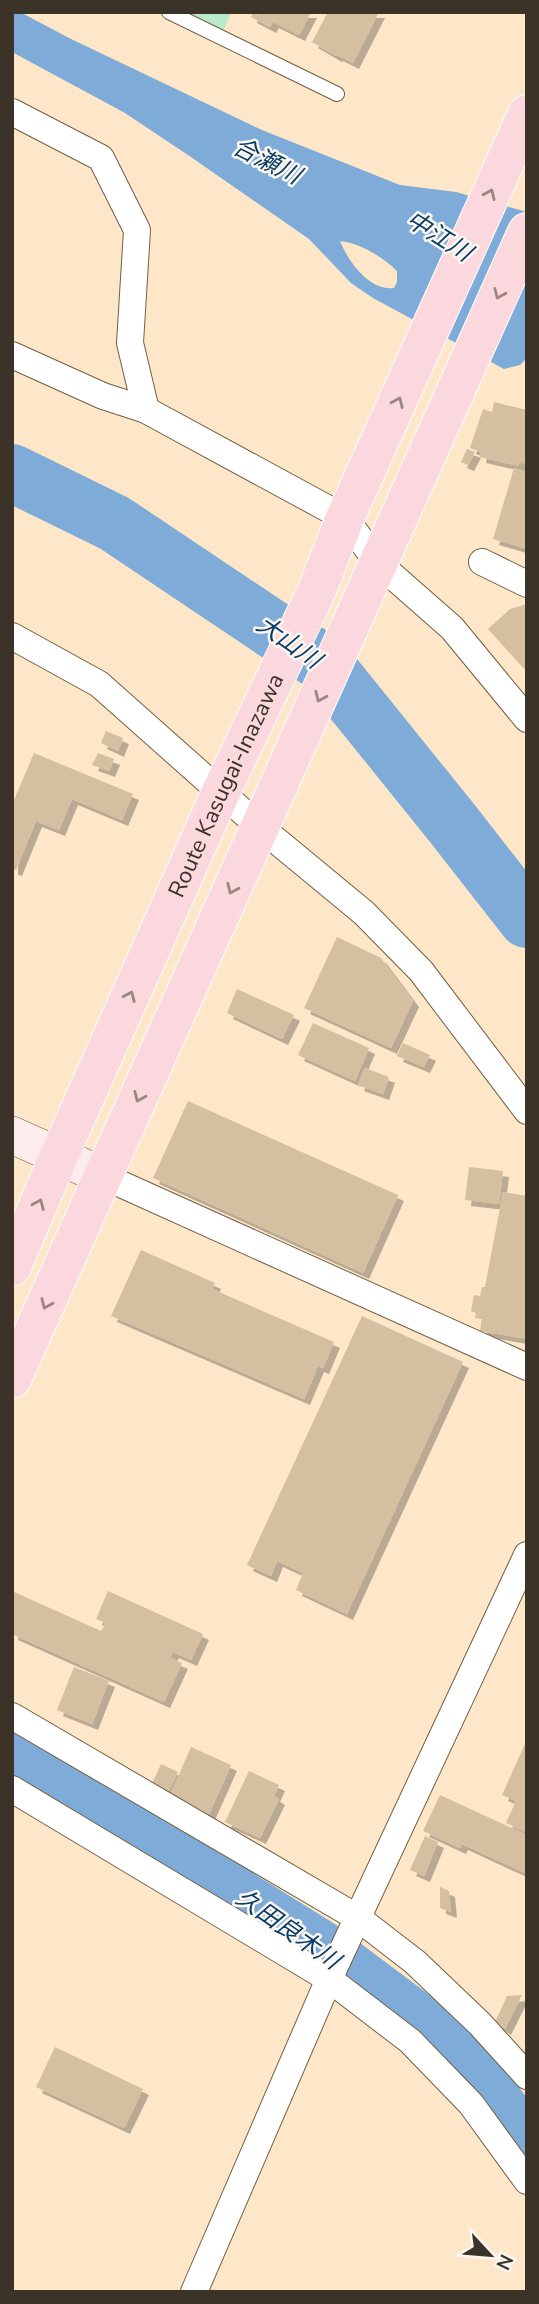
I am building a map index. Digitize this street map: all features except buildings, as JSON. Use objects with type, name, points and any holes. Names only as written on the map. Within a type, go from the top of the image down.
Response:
[{"type":"main road","name":"Route Kasugai-Inazawa","points":[[12,1267],[221,792],[317,590],[345,517],[527,114]]},
{"type":"main road","points":[[12,1379],[527,232]]},
{"type":"street","points":[[12,112],[101,158],[137,230],[130,343],[146,410]]},
{"type":"street","points":[[12,355],[103,396],[146,410],[345,517],[378,563],[452,628],[527,719]]},
{"type":"street","points":[[482,562],[527,584]]},
{"type":"street","points":[[12,636],[99,684],[260,827],[364,913],[421,971],[527,1111]]},
{"type":"street","points":[[12,1135],[527,1367]]},
{"type":"street","points":[[194,2292],[329,1978],[527,1555]]},
{"type":"street","points":[[12,1716],[358,1919],[424,1971],[480,2024],[527,2076]]},
{"type":"street","points":[[12,1789],[329,1978],[410,2041],[471,2104],[527,2181]]},
{"type":"lane","points":[[169,12],[337,94]]},
{"type":"green space","points":[[187,12],[232,12],[223,31]]},
{"type":"water","points":[[12,12],[20,12],[262,130],[400,185],[456,192],[527,212],[527,358],[520,365],[504,369],[373,298],[351,283],[309,239],[188,155],[125,113],[12,52]],"holes":[[[340,241],[371,251],[397,271],[394,288],[385,288],[368,280],[348,257]]]},
{"type":"waterway","name":"大山川","points":[[12,473],[114,523],[323,663],[527,919]]},
{"type":"waterway","name":"久田良木川","points":[[12,1753],[208,1874],[240,1899],[317,1947],[433,2034],[484,2088],[527,2148]]},
{"type":"water label","name":"合瀬川","points":[[267,161]]},
{"type":"water label","name":"中江川","points":[[439,236]]}]
